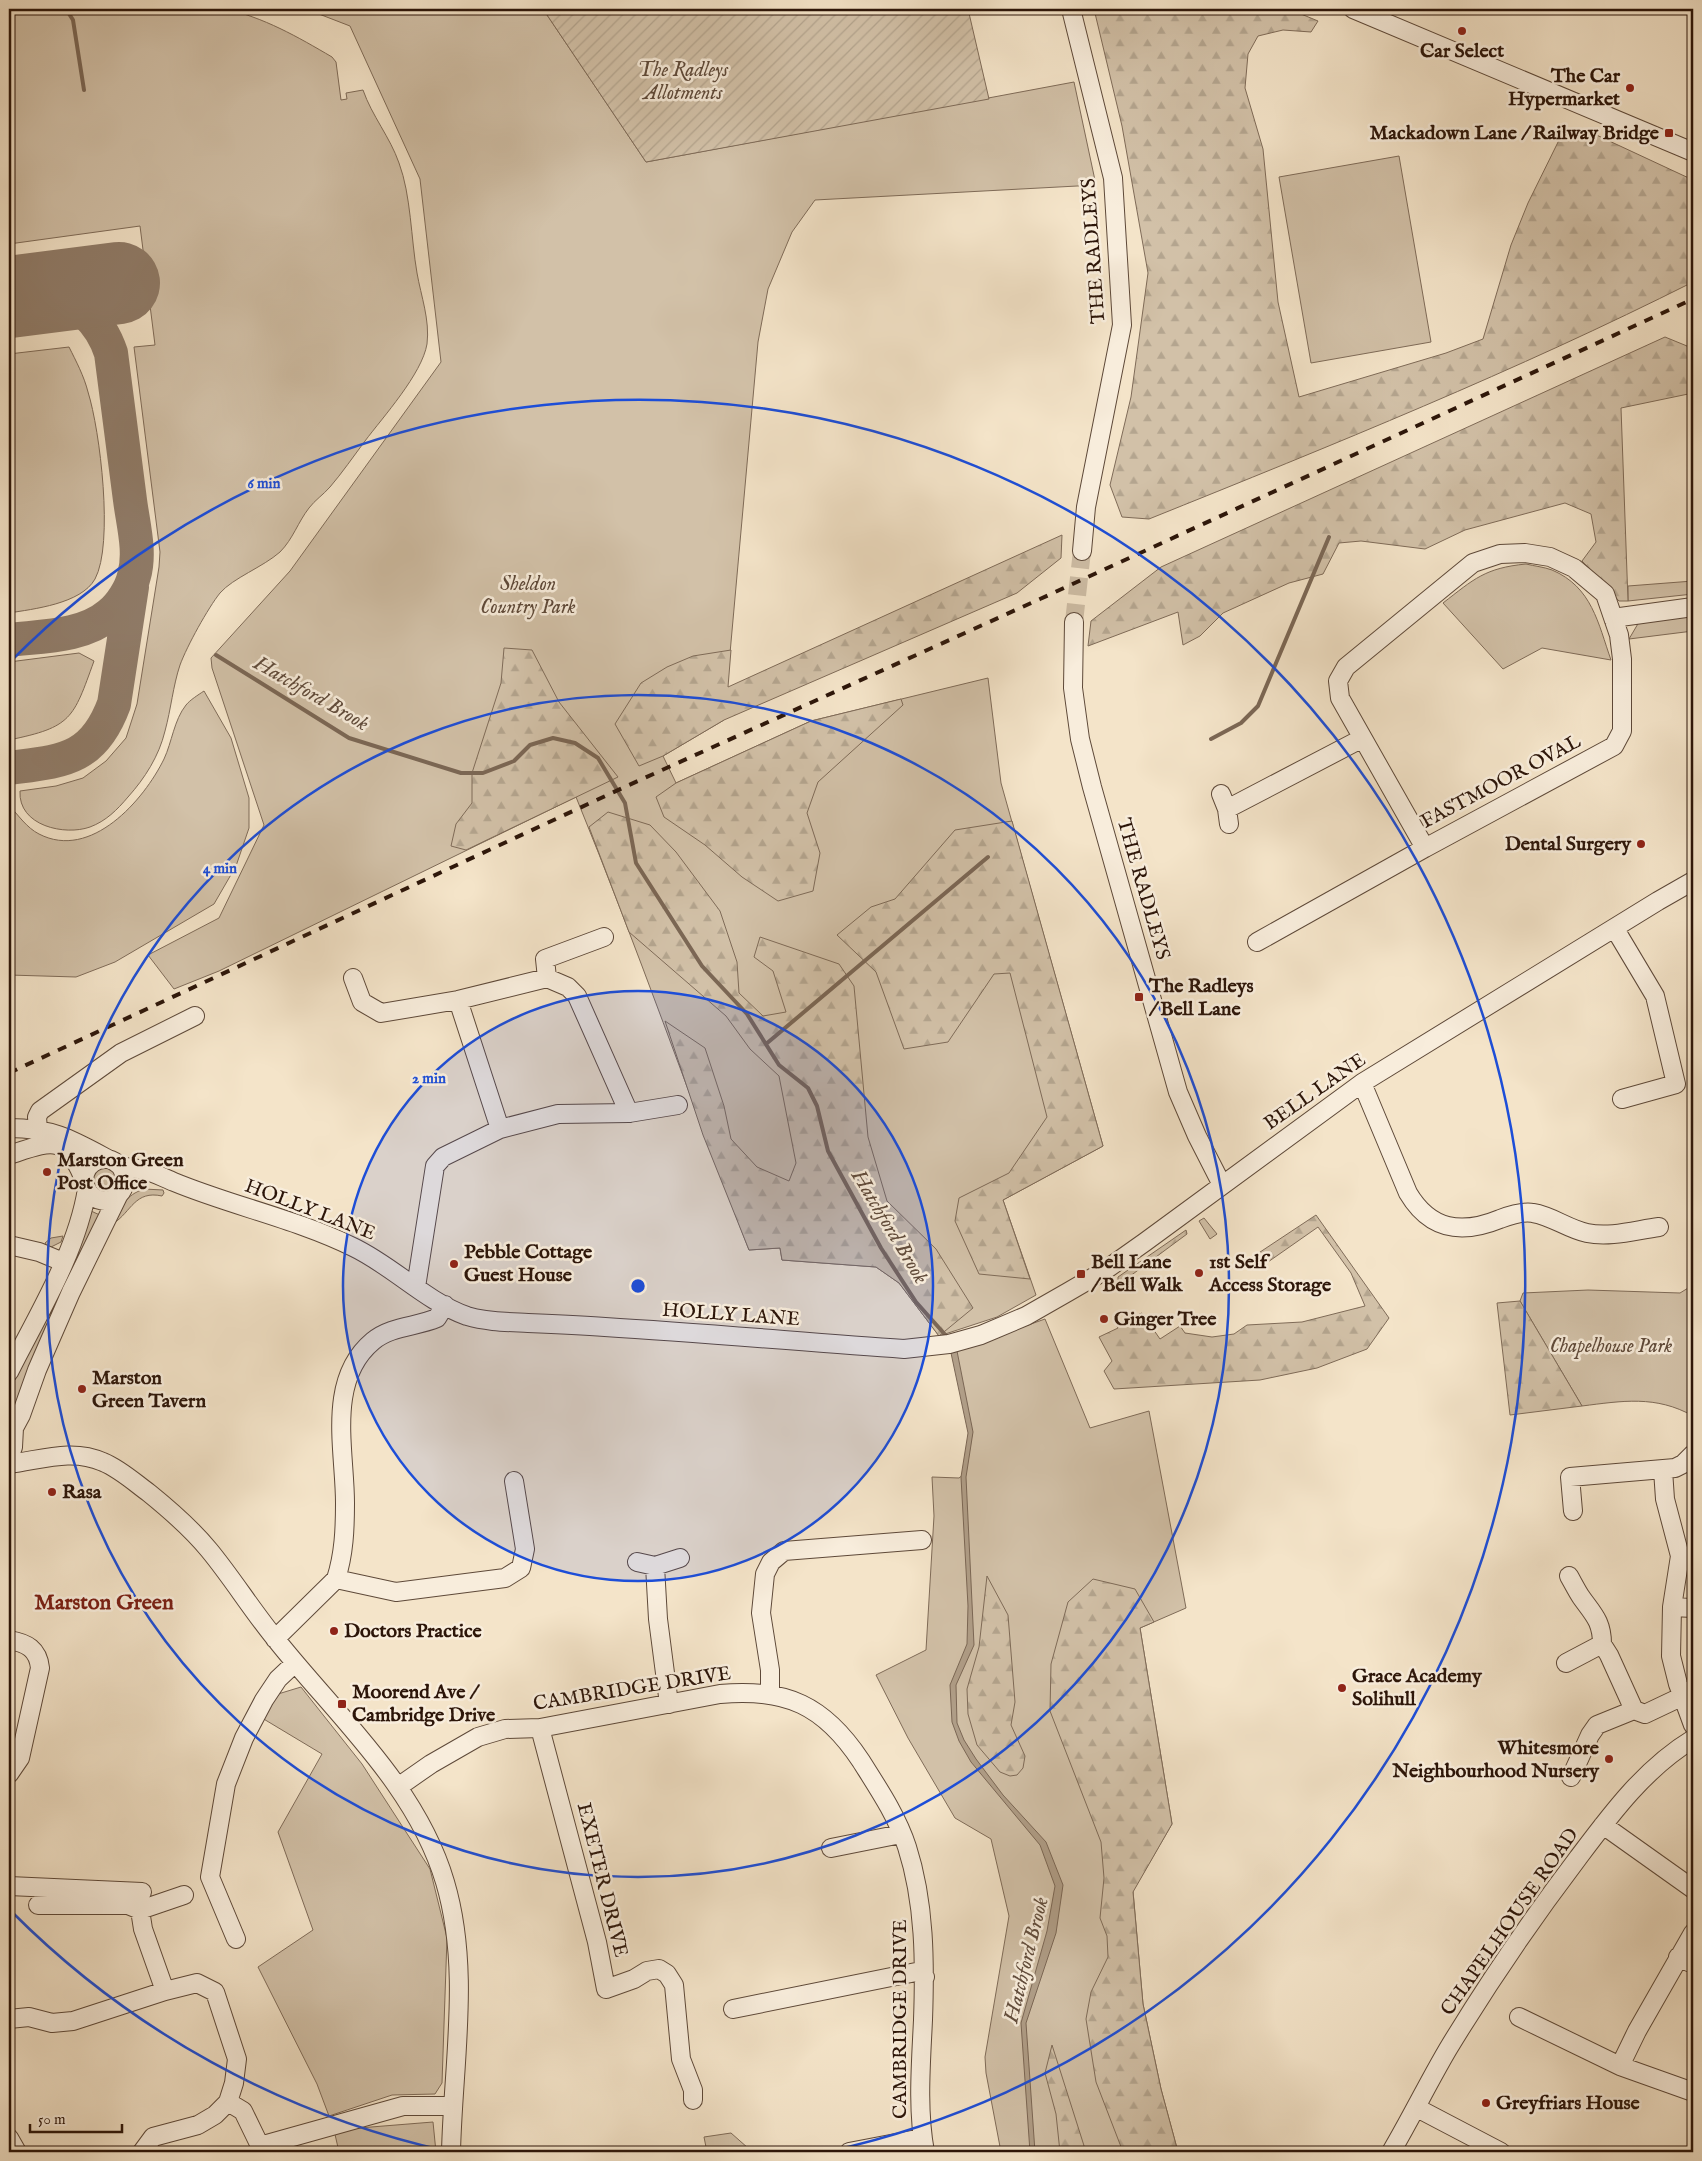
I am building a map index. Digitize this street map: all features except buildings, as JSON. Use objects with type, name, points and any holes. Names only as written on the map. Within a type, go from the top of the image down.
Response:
[{"type":"street","name":"THE RADLEYS","points":[[1071,9],[1113,178],[1122,325],[1086,506],[1082,551]]},
{"type":"street","points":[[1353,9],[1693,152]]},
{"type":"street","name":"FASTMOOR OVAL","points":[[1525,553],[1550,557],[1574,568],[1605,594],[1619,635],[1622,659],[1622,731],[1614,746],[1425,848],[1361,739],[1340,698],[1338,680],[1346,667],[1473,563],[1500,554],[1525,553]]},
{"type":"street","points":[[1613,618],[1693,607]]},
{"type":"street","name":"THE RADLEYS","points":[[1074,622],[1073,688],[1080,739],[1092,786],[1178,1092],[1196,1136],[1222,1186]]},
{"type":"street","points":[[1226,809],[1361,739]]},
{"type":"street","points":[[1257,942],[1425,848]]},
{"type":"street","name":"BELL LANE","points":[[956,1342],[1026,1316],[1097,1275],[1362,1083],[1693,881]]},
{"type":"street","points":[[1615,929],[1655,996],[1676,1084],[1622,1099]]},
{"type":"street","points":[[547,978],[545,959],[604,937]]},
{"type":"street","points":[[353,978],[362,1002],[381,1013],[458,1000],[547,978],[568,987],[577,996],[629,1113]]},
{"type":"street","points":[[458,1000],[500,1129]]},
{"type":"street","points":[[38,1130],[37,1118],[40,1111],[122,1053],[195,1016]]},
{"type":"street","points":[[1362,1083],[1415,1206],[1428,1218],[1442,1225],[1457,1228],[1480,1226],[1506,1217],[1532,1212],[1587,1233],[1617,1233],[1659,1227]]},
{"type":"street","points":[[416,1287],[435,1166],[443,1157],[500,1129],[558,1114],[629,1113],[678,1105]]},
{"type":"street","name":"HOLLY LANE","points":[[9,1128],[50,1131],[70,1138],[114,1162],[146,1170],[180,1185],[320,1233],[352,1246],[376,1259],[445,1305],[466,1315],[491,1321],[606,1327],[904,1349],[956,1342]]},
{"type":"street","points":[[9,1155],[45,1144],[55,1144],[65,1149],[76,1160],[86,1185]]},
{"type":"street","points":[[9,1372],[63,1262],[84,1207],[87,1170],[96,1161],[114,1162],[126,1178],[121,1192],[71,1292],[37,1370],[12,1435],[9,1458]]},
{"type":"street","name":"HOLLY LANE","points":[[86,1185],[92,1196],[104,1200],[113,1198],[135,1183],[153,1181],[180,1185]]},
{"type":"street","points":[[9,1245],[39,1252],[63,1262]]},
{"type":"street","points":[[275,1639],[336,1579],[344,1544],[345,1503],[340,1413],[345,1388],[354,1364],[373,1341],[404,1326],[428,1322],[437,1318],[445,1305]]},
{"type":"street","points":[[12,1435],[24,1450],[32,1454],[54,1456],[84,1455],[114,1466],[178,1517],[208,1548],[275,1639],[398,1787],[414,1812],[435,1853],[446,1883],[457,1946],[458,1986],[451,2152]]},
{"type":"street","points":[[1572,1511],[1570,1477],[1675,1468],[1683,1464],[1693,1454]]},
{"type":"street","points":[[9,1464],[24,1463],[54,1456]]},
{"type":"street","points":[[1663,1470],[1665,1499],[1680,1556],[1672,1607],[1670,1656],[1693,1725]]},
{"type":"street","points":[[336,1579],[396,1592],[505,1578],[521,1568],[525,1550],[514,1480]]},
{"type":"street","points":[[770,1695],[770,1670],[761,1613],[765,1574],[771,1562],[784,1551],[922,1540]]},
{"type":"street","points":[[638,1562],[655,1566],[680,1558]]},
{"type":"street","points":[[655,1566],[658,1619],[670,1704]]},
{"type":"street","points":[[1569,1576],[1580,1596],[1597,1616],[1602,1632],[1602,1644],[1634,1710]]},
{"type":"street","points":[[1672,1607],[1693,1608]]},
{"type":"street","points":[[9,1640],[31,1646],[36,1654],[40,1668],[20,1758],[9,1774]]},
{"type":"street","points":[[1566,1663],[1602,1644]]},
{"type":"street","points":[[236,1940],[204,1879],[226,1784],[244,1738],[264,1700],[278,1679],[295,1663]]},
{"type":"street","name":"CAMBRIDGE DRIVE","points":[[398,1787],[430,1764],[478,1737],[505,1729],[540,1728],[744,1692],[793,1700],[815,1710],[838,1730],[882,1793],[907,1847],[921,1910],[925,1977],[920,2082],[924,2145],[850,2152]]},
{"type":"street","points":[[1571,1777],[1581,1744],[1597,1725],[1634,1710],[1645,1714],[1683,1696]]},
{"type":"street","name":"EXETER DRIVE","points":[[540,1728],[568,1827],[597,1942],[606,1989],[634,1979],[647,1971],[659,1969],[667,1974],[674,1985],[681,2058],[693,2090],[693,2100]]},
{"type":"street","name":"CHAPELHOUSE ROAD","points":[[1391,2152],[1447,2051],[1506,1958],[1603,1824],[1656,1766],[1693,1739]]},
{"type":"street","points":[[1603,1824],[1693,1889]]},
{"type":"street","points":[[831,1848],[901,1834]]},
{"type":"street","points":[[9,1886],[142,1892]]},
{"type":"street","points":[[38,1905],[121,1905],[140,1910],[184,1895]]},
{"type":"street","points":[[140,1910],[143,1929],[164,1991]]},
{"type":"street","points":[[1620,2066],[1637,2031],[1686,1961],[1693,1933]]},
{"type":"street","points":[[734,2009],[916,1972],[925,1977]]},
{"type":"street","points":[[9,2019],[29,2017],[52,2023],[73,2021],[164,1991],[197,1983],[215,1992],[236,2059],[234,2083],[228,2102],[215,2115],[198,2125],[153,2137],[142,2152]]},
{"type":"street","points":[[1519,2017],[1620,2066],[1693,2092]]},
{"type":"street","points":[[228,2102],[243,2111],[260,2149],[403,2106],[453,2106]]},
{"type":"street","points":[[1417,2108],[1491,2150]]},
{"type":"street","points":[[9,2138],[17,2152]]},
{"type":"green space","points":[[9,9],[225,9],[267,22],[332,57],[336,62],[341,100],[347,99],[346,93],[363,90],[399,163],[406,189],[415,260],[425,308],[428,335],[424,356],[410,382],[334,482],[309,508],[285,547],[265,563],[240,577],[226,588],[220,593],[210,608],[183,657],[162,740],[146,774],[111,815],[96,825],[68,830],[45,826],[35,820],[27,813],[21,803],[20,791],[56,786],[83,778],[106,761],[126,738],[137,704],[160,552],[134,347],[155,345],[140,226],[9,244]]},
{"type":"green space","name":"Sheldon Country Park","points":[[306,9],[543,9],[646,162],[1074,82],[1096,185],[815,200],[792,232],[768,289],[758,342],[724,720],[663,756],[676,783],[811,721],[988,678],[1001,783],[1103,1146],[1003,1200],[1036,1295],[997,1317],[939,1336],[899,1283],[876,1267],[782,1260],[780,1248],[749,1250],[576,797],[219,971],[174,989],[148,955],[219,918],[264,825],[212,668],[211,658],[290,571],[441,362],[420,179],[350,26]]},
{"type":"green space","name":"The Radleys Allotments","points":[[543,9],[968,9],[989,99],[646,162]]},
{"type":"green space","points":[[1094,9],[1289,9],[1318,21],[1311,32],[1283,30],[1258,36],[1248,54],[1245,88],[1263,149],[1278,302],[1299,397],[1446,353],[1483,339],[1511,245],[1528,203],[1563,132],[1590,132],[1693,180],[1693,282],[1492,377],[1287,463],[1149,519],[1122,517],[1110,485],[1131,397],[1148,273],[1122,126]]},
{"type":"green space","points":[[1399,156],[1431,342],[1311,363],[1279,177]]},
{"type":"green space","points":[[1665,337],[1687,346],[1693,357],[1693,393],[1621,408],[1628,601],[1619,601],[1582,561],[1596,542],[1591,514],[1565,503],[1465,530],[1425,549],[1361,541],[1339,543],[1323,574],[1289,583],[1223,613],[1200,636],[1183,645],[1178,612],[1088,646],[1091,621],[1161,567]]},
{"type":"green space","points":[[69,347],[86,386],[97,432],[104,514],[104,540],[101,562],[95,579],[79,594],[56,604],[9,613],[9,354]]},
{"type":"green space","points":[[1062,535],[1061,558],[1017,593],[724,720],[663,756],[639,766],[615,724],[641,683],[667,667],[693,656],[731,650],[728,687]]},
{"type":"green space","points":[[1526,564],[1552,570],[1565,577],[1585,596],[1597,620],[1611,660],[1542,648],[1503,669],[1443,603],[1481,576],[1500,568]]},
{"type":"green space","points":[[1693,581],[1693,594],[1628,601],[1628,586]]},
{"type":"green space","points":[[1693,613],[1693,631],[1629,639],[1639,622]]},
{"type":"green space","points":[[504,648],[532,650],[559,702],[618,777],[466,850],[451,846],[456,824],[472,803],[472,773],[501,683]]},
{"type":"green space","points":[[79,653],[94,661],[81,696],[67,717],[58,725],[46,730],[9,740],[9,662]]},
{"type":"green space","points":[[204,691],[231,738],[249,798],[249,828],[236,866],[214,904],[115,962],[76,977],[9,975],[9,805],[27,825],[39,834],[58,840],[78,839],[96,833],[114,822],[143,792],[164,759],[182,711],[190,701]]},
{"type":"green space","points":[[901,699],[903,705],[818,782],[807,813],[820,853],[813,891],[778,901],[742,877],[705,845],[664,817],[656,797],[676,783],[811,721]]},
{"type":"green space","points":[[608,812],[650,825],[676,852],[720,911],[737,962],[739,993],[763,1016],[786,1012],[773,971],[754,957],[760,937],[839,964],[854,986],[868,1137],[887,1201],[936,1249],[973,1308],[939,1336],[899,1283],[876,1267],[782,1260],[780,1248],[749,1250],[703,1135],[665,1021],[705,1048],[724,1106],[731,1139],[757,1167],[789,1181],[796,1163],[779,1076],[750,1049],[726,1016],[629,932],[589,827]]},
{"type":"green space","points":[[1012,821],[1103,1146],[1003,1200],[1030,1279],[979,1274],[955,1221],[959,1198],[1009,1173],[1047,1117],[1010,973],[994,974],[948,1042],[904,1049],[876,972],[837,935],[871,907],[895,899],[955,830]]},
{"type":"green space","points":[[100,1167],[109,1167],[116,1172],[118,1185],[108,1194],[95,1190],[91,1177]]},
{"type":"green space","points":[[144,1189],[163,1190],[164,1193],[162,1196],[153,1195],[139,1199],[114,1223],[119,1211],[128,1198]]},
{"type":"green space","points":[[91,1211],[102,1216],[9,1423],[9,1391],[68,1263],[87,1227]]},
{"type":"green space","points":[[1316,1215],[1389,1318],[1367,1349],[1317,1368],[1260,1380],[1114,1389],[1104,1371],[1112,1361],[1099,1337],[1118,1328],[1116,1324],[1142,1313],[1160,1339],[1180,1326],[1185,1333],[1212,1337],[1234,1334],[1247,1325],[1302,1322],[1365,1306],[1351,1273],[1318,1227],[1268,1262],[1242,1264]]},
{"type":"green space","points":[[1204,1218],[1217,1234],[1210,1239],[1199,1221]]},
{"type":"green space","points":[[1186,1230],[1187,1234],[1118,1285],[1118,1277]]},
{"type":"green space","points":[[63,1236],[61,1242],[47,1247],[45,1243],[51,1238]]},
{"type":"green space","name":"Chapelhouse Park","points":[[1693,1285],[1693,1416],[1679,1409],[1652,1402],[1625,1401],[1582,1406],[1520,1301],[1523,1293],[1588,1290],[1680,1293]]},
{"type":"green space","points":[[1520,1301],[1582,1406],[1510,1415],[1497,1303]]},
{"type":"green space","points":[[1045,1319],[1090,1428],[1149,1411],[1186,1608],[1140,1628],[1172,1824],[1133,1891],[1143,2004],[1161,2089],[1178,2152],[1001,2152],[986,2073],[985,2057],[1009,1916],[991,1839],[955,1818],[908,1738],[876,1675],[926,1650],[934,1516],[932,1477],[959,1478],[964,1474],[972,1435],[955,1351]]},
{"type":"green space","points":[[987,1576],[1008,1615],[1015,1702],[1011,1725],[1025,1756],[1023,1768],[1017,1775],[1010,1776],[1000,1772],[977,1745],[968,1714],[967,1689],[979,1647]]},
{"type":"green space","points":[[1093,1579],[1135,1589],[1154,1622],[1140,1628],[1172,1824],[1133,1892],[1143,2004],[1161,2089],[1178,2152],[1123,2152],[1096,2082],[1086,2019],[1091,1992],[1108,1957],[1107,1936],[1100,1918],[1104,1878],[1101,1842],[1050,1711],[1051,1664],[1068,1602]]},
{"type":"green space","points":[[301,1687],[362,1764],[430,1869],[447,1938],[442,2083],[435,2094],[392,2095],[329,2116],[317,2084],[258,1967],[313,1930],[278,1832],[322,1754],[262,1718],[278,1694]]},
{"type":"green space","points":[[1052,2045],[1086,2152],[1060,2152],[1056,2114],[1045,2073]]},
{"type":"green space","points":[[433,2122],[436,2152],[339,2152],[334,2130]]},
{"type":"green space","points":[[731,2133],[748,2148],[748,2152],[707,2152],[704,2137]]},
{"type":"shaded area","points":[[957,1351],[973,1432],[966,1477],[974,1645],[956,1685],[957,1723],[964,1740],[976,1759],[1003,1795],[1046,1842],[1063,1885],[1056,1933],[1026,2023],[1035,2152],[1030,2152],[1021,2023],[1047,1931],[1055,1886],[1040,1845],[971,1762],[959,1741],[952,1722],[950,1685],[967,1644],[968,1606],[961,1477],[968,1433],[951,1353]]},
{"type":"waterway","name":"Hatchford Brook","points":[[66,9],[73,20],[84,90]]},
{"type":"waterway","points":[[1211,739],[1241,723],[1258,706],[1329,537]]},
{"type":"waterway","name":"Hatchford Brook","points":[[216,655],[349,738],[461,773],[483,773],[514,761],[530,745],[553,738],[575,743],[598,758],[625,803],[636,863],[702,966],[747,1014],[779,1065],[808,1088],[817,1106],[828,1151],[881,1248],[916,1302],[949,1339]]},
{"type":"waterway","points":[[766,1044],[988,857]]},
{"type":"taxiway","points":[[9,640],[62,634],[99,622],[118,606],[131,586],[137,557],[111,353],[101,331],[86,313],[66,300],[43,293]]},
{"type":"taxiway","points":[[9,768],[45,763],[74,755],[86,747],[106,723],[114,704],[132,587]]},
{"type":"runway","points":[[9,297],[119,283]]},
{"type":"tunnel","points":[[1074,622],[1082,551]]},
{"type":"railway","points":[[9,1073],[629,785],[1040,599],[1693,299]]},
{"type":"place","name":"Car Select","points":[[1462,31]]},
{"type":"place","name":"The Car Hypermarket","points":[[1630,88]]},
{"type":"place","name":"Mackadown Lane / Railway Bridge","points":[[1669,133]]},
{"type":"place","name":"Dental Surgery","points":[[1641,844]]},
{"type":"place","name":"The Radleys / Bell Lane","points":[[1139,997]]},
{"type":"place","name":"Marston Green Post Office","points":[[47,1172]]},
{"type":"place","name":"Pebble Cottage Guest House","points":[[454,1264]]},
{"type":"place","name":"1st Self Access Storage","points":[[1199,1273]]},
{"type":"place","name":"Bell Lane / Bell Walk","points":[[1081,1274]]},
{"type":"place","name":"Ginger Tree","points":[[1104,1319]]},
{"type":"place","name":"Marston Green Tavern","points":[[82,1389]]},
{"type":"place","name":"Rasa","points":[[52,1492]]},
{"type":"place","name":"Doctors Practice","points":[[334,1631]]},
{"type":"place","name":"Grace Academy Solihull","points":[[1342,1688]]},
{"type":"place","name":"Moorend Ave / Cambridge Drive","points":[[342,1704]]},
{"type":"place","name":"Whitesmore Neighbourhood Nursery","points":[[1609,1759]]},
{"type":"place","name":"Greyfriars House","points":[[1486,2103]]},
{"type":"district","name":"Marston Green","points":[[104,1603]]}]
